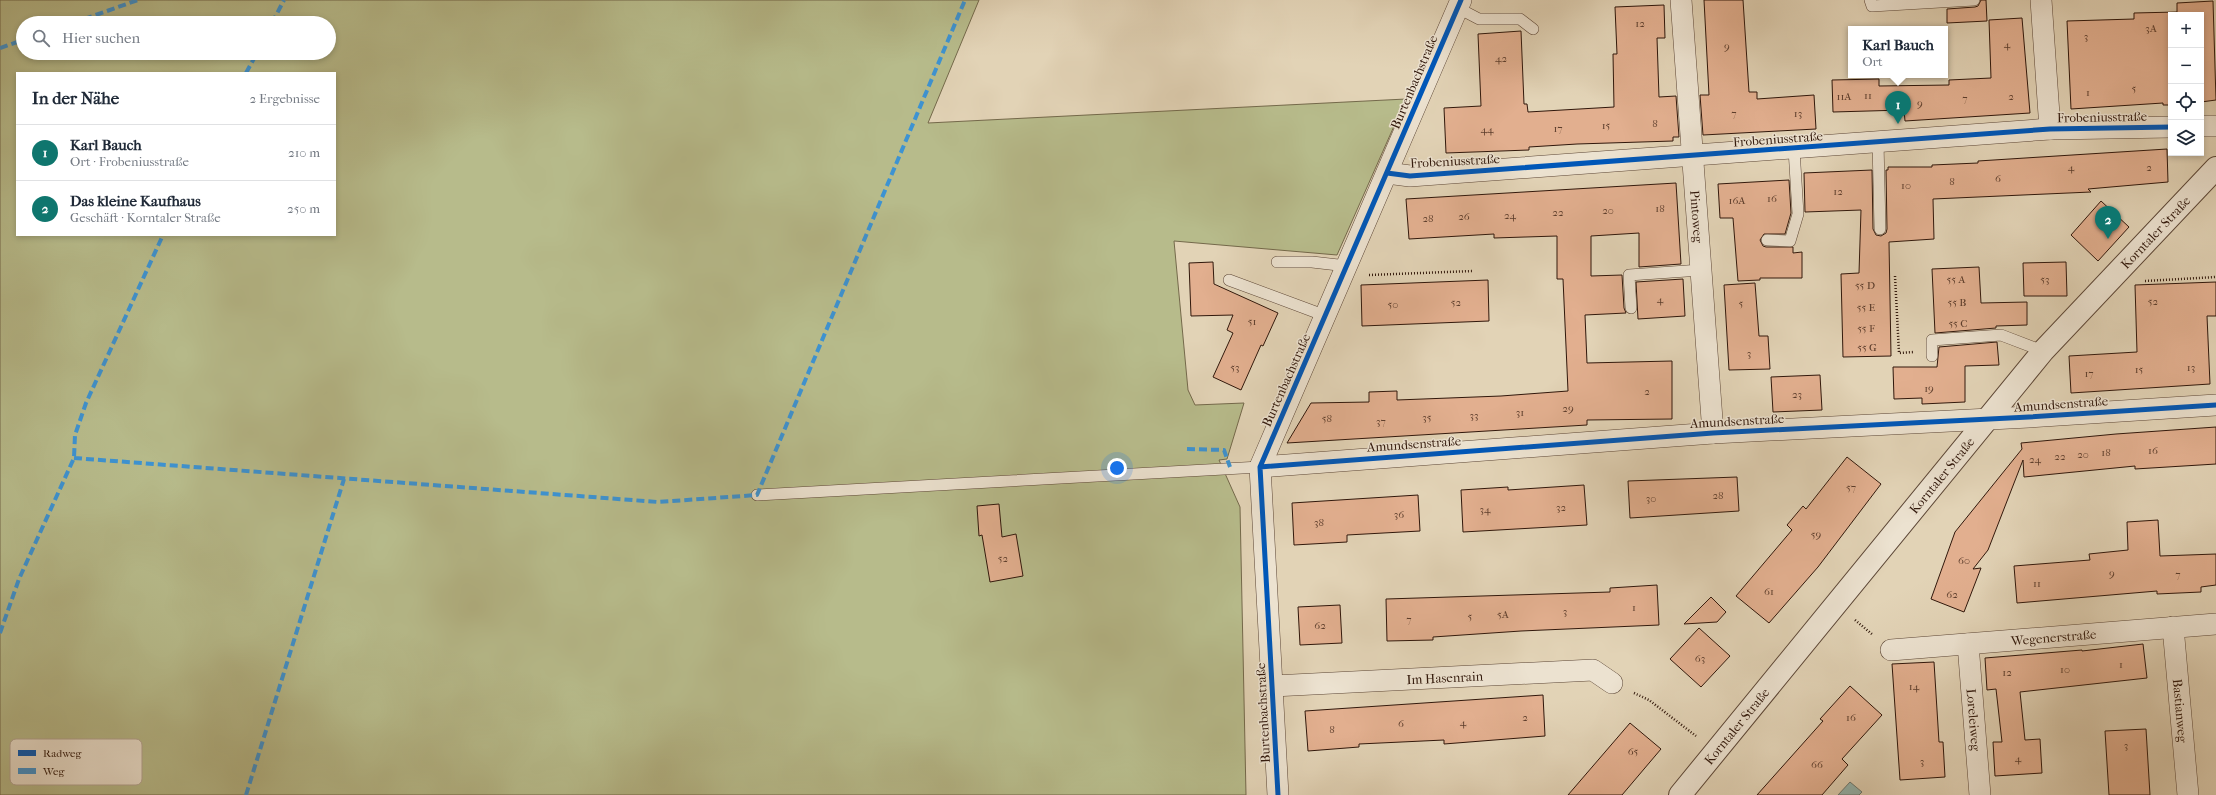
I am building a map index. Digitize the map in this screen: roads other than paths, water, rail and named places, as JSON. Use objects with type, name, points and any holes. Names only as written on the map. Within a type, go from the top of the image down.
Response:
[{"type":"street","name":"Pintoweg","points":[[1681,0],[1713,433]]},
{"type":"street","points":[[2041,0],[2050,129]]},
{"type":"street","name":"Burtenbachstraße","points":[[1278,795],[1260,466],[1326,316],[1459,4]]},
{"type":"street","points":[[2204,126],[2216,126]]},
{"type":"street","name":"Frobeniusstraße","points":[[1387,173],[1410,176],[2050,129],[2168,127]]},
{"type":"street","name":"Korntaler Straße","points":[[1680,795],[2043,351],[2216,168]]},
{"type":"street","name":"Amundsenstraße","points":[[1260,466],[1713,433],[1988,419],[2216,405]]},
{"type":"street","name":"Wegenerstraße","points":[[1891,650],[2216,624]]},
{"type":"street","name":"Bastianweg","points":[[2173,627],[2188,795]]},
{"type":"street","name":"Loreleiweg","points":[[1968,644],[1980,795]]},
{"type":"street","name":"Im Hasenrain","points":[[1273,686],[1593,670],[1612,683]]},
{"type":"lane","points":[[1870,0],[1872,6],[1974,0]]},
{"type":"lane","points":[[1459,4],[1479,19],[1520,19],[1533,29]]},
{"type":"lane","points":[[1878,142],[1880,229]]},
{"type":"lane","points":[[1767,240],[1790,241],[1798,214],[1794,149]]},
{"type":"lane","points":[[1277,262],[1312,262],[1347,266]]},
{"type":"lane","points":[[1631,308],[1630,275],[1701,270]]},
{"type":"lane","points":[[1230,280],[1326,316]]},
{"type":"lane","points":[[1932,353],[1932,340],[2001,335],[2043,351]]},
{"type":"lane","points":[[757,495],[1260,466]]},
{"type":"water","points":[[1850,782],[1862,792],[1859,795],[1838,795]]},
{"type":"place","name":"Karl Bauch","points":[[1898,124]]},
{"type":"place","name":"Das kleine Kaufhaus","points":[[2108,239]]}]
